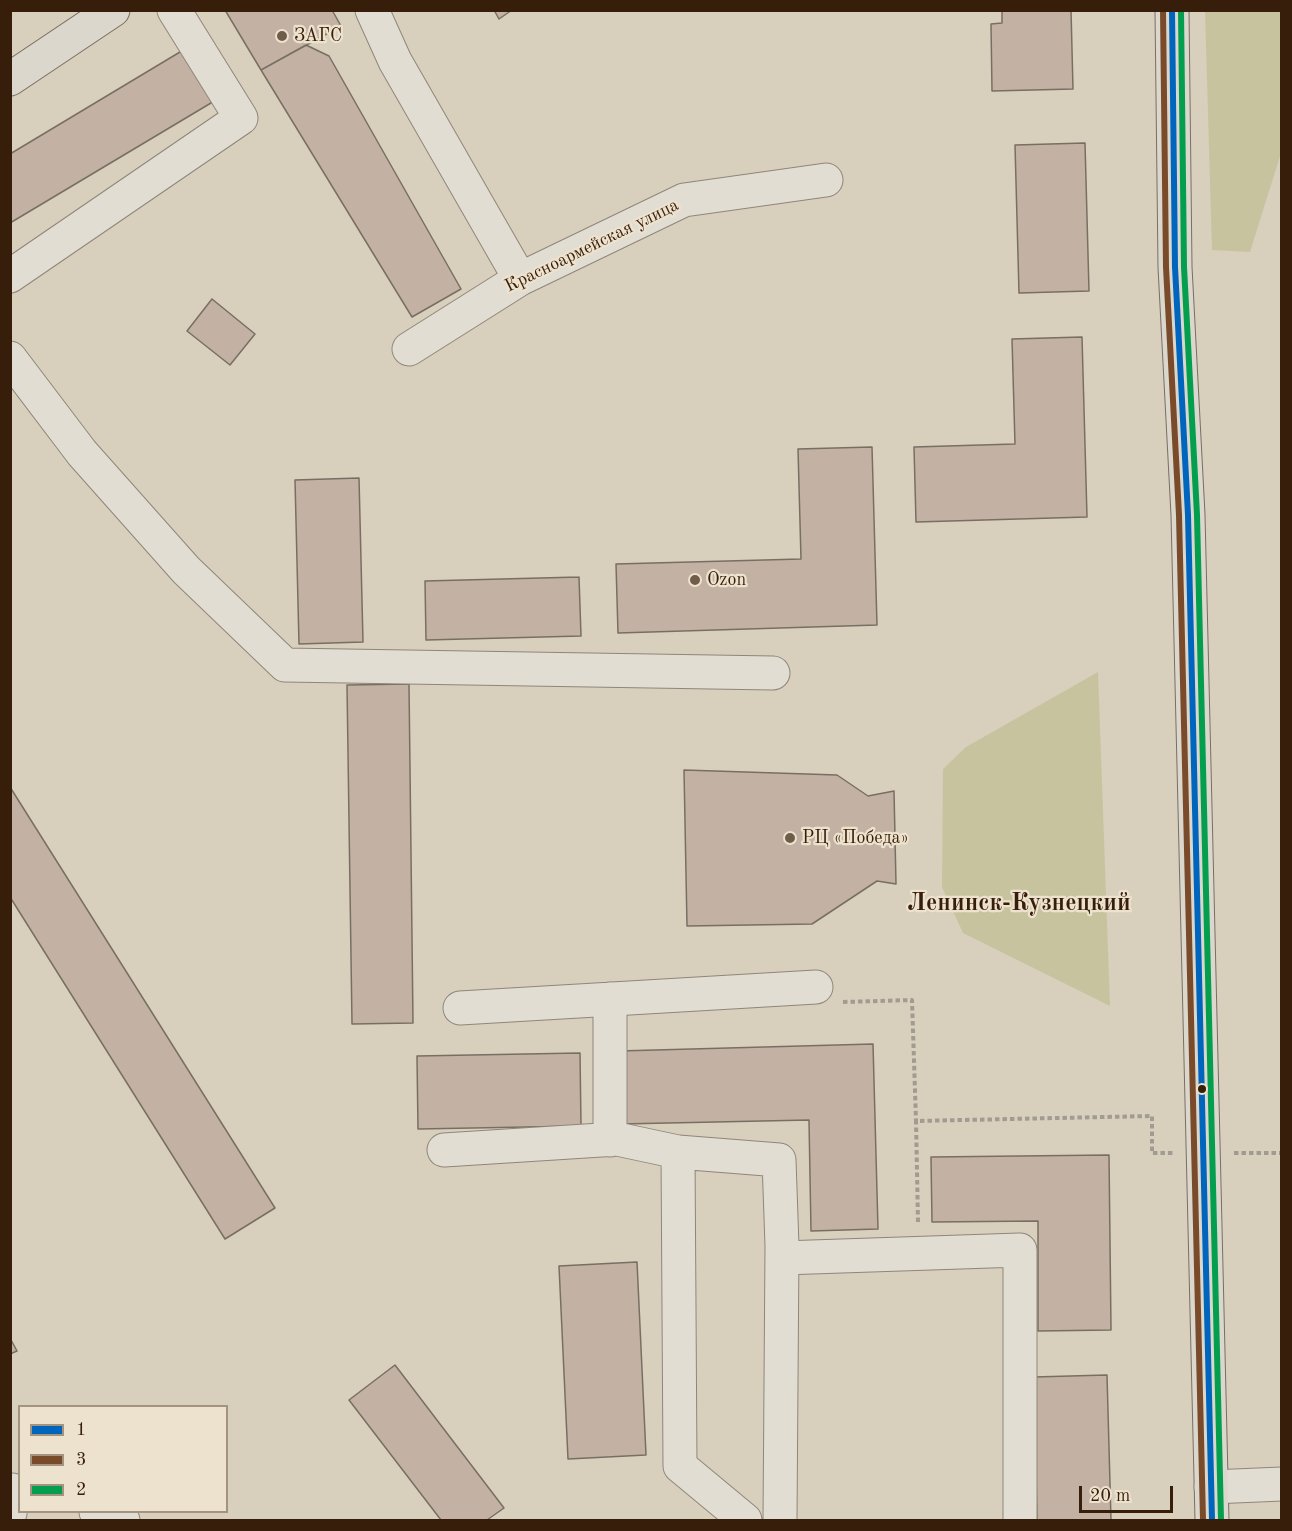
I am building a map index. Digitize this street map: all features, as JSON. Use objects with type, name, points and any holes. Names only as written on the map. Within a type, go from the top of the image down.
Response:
[{"type":"main road","points":[[10,79],[113,10]]},
{"type":"main road","points":[[1172,10],[1175,267],[1188,515],[1212,1521]]},
{"type":"street","points":[[10,276],[241,118],[174,10]]},
{"type":"street","points":[[372,10],[395,61],[520,279]]},
{"type":"street","name":"Красноармейская улица","points":[[409,349],[520,279],[684,200],[826,180]]},
{"type":"street","points":[[10,358],[82,453],[186,570],[285,665],[773,672]]},
{"type":"street","points":[[460,1008],[816,987]]},
{"type":"street","points":[[610,999],[610,1140]]},
{"type":"street","points":[[444,1150],[610,1140],[678,1152],[779,1160],[782,1258],[780,1521]]},
{"type":"street","points":[[678,1152],[680,1466],[746,1521]]},
{"type":"street","points":[[782,1258],[1020,1250],[1020,1521]]},
{"type":"street","points":[[1211,1487],[1281,1484]]},
{"type":"street","points":[[99,1513],[123,1521]]},
{"type":"path","points":[[816,987],[816,1002],[912,1000],[918,1254]]},
{"type":"path","points":[[916,1121],[1152,1116],[1152,1153]]},
{"type":"shaded area","points":[[1205,11],[1281,11],[1281,153],[1250,252],[1212,250]]},
{"type":"shaded area","points":[[1098,672],[1110,1006],[963,933],[942,887],[943,769],[966,747]]},
{"type":"building","name":"ЗАГС","points":[[225,10],[332,10],[341,26],[261,70]]},
{"type":"building","points":[[494,10],[512,10],[499,19]]},
{"type":"building","points":[[1002,10],[1071,10],[1073,89],[992,91],[991,24],[1002,23]]},
{"type":"building","points":[[306,45],[329,56],[461,289],[412,317],[261,70]]},
{"type":"building","points":[[185,49],[216,100],[10,223],[10,154]]},
{"type":"building","points":[[1085,143],[1089,291],[1019,293],[1015,145]]},
{"type":"building","points":[[212,299],[255,334],[230,365],[187,331]]},
{"type":"building","points":[[1082,337],[1087,517],[916,522],[914,447],[1015,444],[1012,339]]},
{"type":"building","points":[[872,447],[877,625],[618,633],[616,564],[801,559],[798,449]]},
{"type":"building","points":[[359,478],[363,642],[299,644],[295,480]]},
{"type":"building","points":[[579,577],[581,636],[426,640],[425,581]]},
{"type":"building","points":[[409,684],[413,1023],[352,1024],[347,685]]},
{"type":"building","name":"РЦ «Победа»","points":[[684,770],[837,775],[868,796],[894,791],[896,884],[877,881],[812,924],[687,926]]},
{"type":"building","points":[[10,787],[275,1208],[225,1239],[10,897]]},
{"type":"building","points":[[873,1044],[878,1229],[811,1231],[809,1120],[621,1124],[619,1051]]},
{"type":"building","points":[[580,1053],[581,1126],[418,1129],[417,1056]]},
{"type":"building","points":[[1109,1155],[1111,1330],[1038,1331],[1038,1221],[932,1222],[931,1157]]},
{"type":"building","points":[[637,1262],[646,1455],[568,1459],[559,1266]]},
{"type":"building","points":[[10,1338],[17,1351],[10,1354]]},
{"type":"building","points":[[395,1365],[504,1508],[487,1520],[441,1520],[349,1400]]},
{"type":"building","points":[[1107,1375],[1111,1520],[1037,1520],[1034,1377]]},
{"type":"transit line","name":"3","points":[[1163,10],[1166,267],[1179,515],[1203,1520]]},
{"type":"transit line","name":"1","points":[[1172,10],[1175,267],[1188,515],[1212,1520]]},
{"type":"transit line","name":"2","points":[[1181,10],[1184,267],[1197,515],[1221,1520]]},
{"type":"place","name":"ЗАГС","points":[[282,36]]},
{"type":"place","name":"Ozon","points":[[695,580]]},
{"type":"place","name":"РЦ «Победа»","points":[[790,838]]},
{"type":"district","name":"Ленинск-Кузнецкий","points":[[1019,904]]}]
